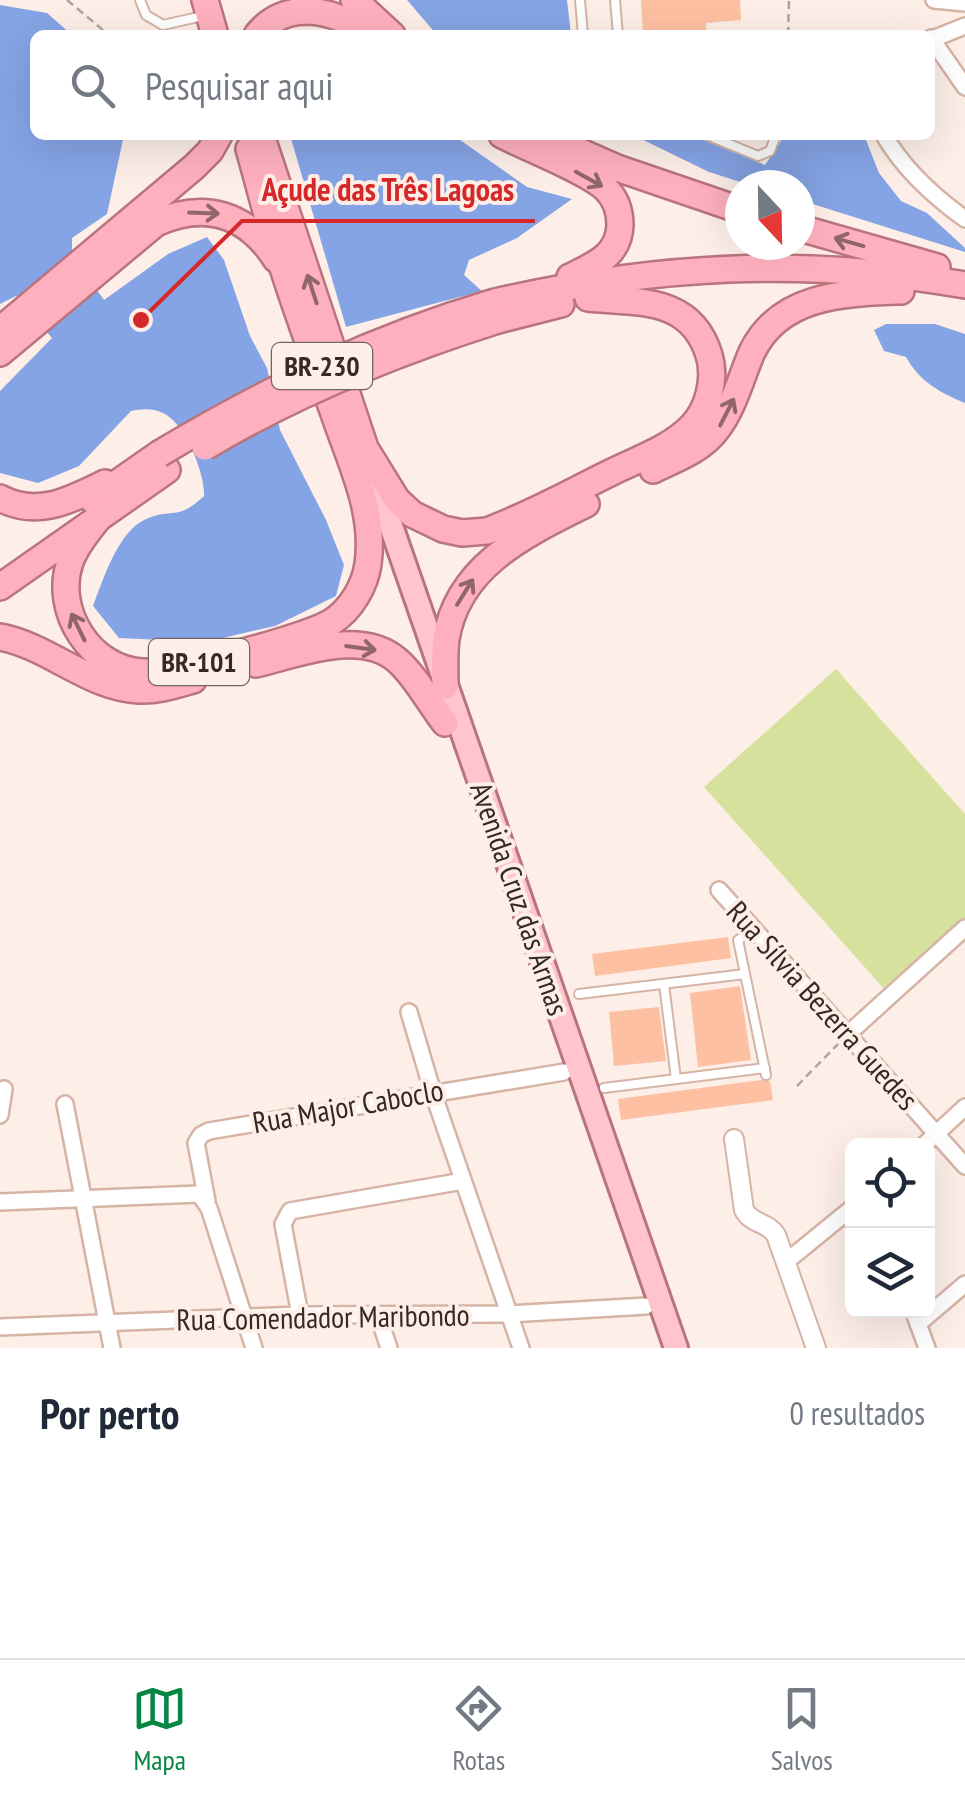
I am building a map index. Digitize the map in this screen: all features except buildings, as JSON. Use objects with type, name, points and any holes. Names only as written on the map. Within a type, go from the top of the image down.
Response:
[{"type":"highway","points":[[354,0],[387,30]]},
{"type":"highway","points":[[261,30],[274,16],[304,5],[335,11],[360,30]]},
{"type":"highway","points":[[0,353],[28,317],[87,269],[210,151],[216,140]]},
{"type":"highway","name":"BR-101","points":[[245,140],[284,272],[366,504],[368,568],[356,597],[332,622],[318,630],[173,670],[126,670],[104,661],[79,634],[66,595],[71,560],[104,511],[163,462],[300,396],[433,341],[497,311],[653,286],[747,282],[845,284],[965,302]]},
{"type":"highway","points":[[263,140],[364,448],[396,500],[412,514],[443,529],[486,531],[676,439],[694,424],[706,405],[712,364],[696,328],[686,316],[670,308],[588,298]]},
{"type":"highway","points":[[497,311],[608,256],[619,233],[618,209],[607,190],[512,140]]},
{"type":"highway","points":[[553,140],[617,168],[725,205]]},
{"type":"highway","points":[[87,269],[156,223],[192,211],[214,211],[236,218],[266,244],[284,272]]},
{"type":"highway","points":[[815,232],[965,276]]},
{"type":"highway","points":[[540,292],[650,273],[746,267],[862,270],[965,285]]},
{"type":"highway","points":[[445,686],[450,618],[464,590],[504,548],[706,441],[729,410],[754,348],[770,326],[787,312],[828,297],[900,292]]},
{"type":"highway","points":[[0,330],[28,317]]},
{"type":"highway","points":[[0,498],[22,507],[54,506],[132,470],[163,462]]},
{"type":"highway","points":[[0,569],[132,470]]},
{"type":"highway","points":[[0,587],[104,511]]},
{"type":"highway","points":[[0,637],[29,645],[105,682],[143,690],[321,648],[369,647],[398,661],[445,724]]},
{"type":"main road","name":"Avenida Cruz das Armas","points":[[364,448],[676,1348]]},
{"type":"main road","name":"Avenida Cruz das Armas","points":[[366,504],[661,1348]]},
{"type":"street","points":[[934,0],[965,2]]},
{"type":"street","points":[[935,37],[965,26]]},
{"type":"street","points":[[935,45],[965,87]]},
{"type":"street","points":[[887,140],[933,196],[965,219]]},
{"type":"street","name":"Rua Sílvia Bezerra Guedes","points":[[719,890],[965,1166]]},
{"type":"street","points":[[848,1034],[965,928]]},
{"type":"street","points":[[409,1012],[521,1348]]},
{"type":"street","name":"Rua Major Caboclo","points":[[207,1202],[196,1143],[201,1134],[564,1072]]},
{"type":"street","points":[[0,1115],[4,1089]]},
{"type":"street","points":[[65,1104],[112,1348]]},
{"type":"street","points":[[931,1138],[965,1108]]},
{"type":"street","points":[[734,1140],[744,1210],[750,1219],[772,1228],[788,1261],[816,1348]]},
{"type":"street","points":[[300,1315],[283,1224],[290,1210],[464,1181]]},
{"type":"street","points":[[0,1202],[198,1194],[207,1202],[254,1348]]},
{"type":"street","points":[[788,1261],[845,1214]]},
{"type":"street","points":[[935,1304],[965,1284]]},
{"type":"street","name":"Rua Comendador Maribondo","points":[[0,1327],[300,1315],[510,1314],[646,1306]]},
{"type":"street","points":[[378,1316],[389,1348]]},
{"type":"street","points":[[916,1318],[927,1348]]},
{"type":"lane","points":[[140,0],[146,15],[164,25],[212,12]]},
{"type":"lane","points":[[580,0],[582,30]]},
{"type":"lane","points":[[615,0],[618,30]]},
{"type":"lane","points":[[719,140],[758,156],[770,151],[774,140]]},
{"type":"lane","points":[[604,1088],[766,1071],[738,940],[754,930]]},
{"type":"lane","points":[[579,994],[745,974]]},
{"type":"lane","points":[[664,984],[676,1079]]},
{"type":"path","points":[[68,0],[103,30]]},
{"type":"path","points":[[788,30],[789,0]]},
{"type":"path","points":[[797,1086],[848,1034]]},
{"type":"green space","points":[[836,669],[965,814],[965,921],[886,991],[704,787]]},
{"type":"water","points":[[407,0],[567,0],[570,30],[433,30]]},
{"type":"water","points":[[0,5],[47,13],[66,30],[30,30],[30,140],[123,140],[107,214],[72,238],[72,254],[104,300],[168,254],[207,237],[224,260],[250,336],[267,368],[280,430],[326,520],[344,565],[336,596],[275,626],[205,642],[119,638],[93,606],[107,570],[136,525],[163,514],[181,512],[204,496],[197,462],[171,418],[147,409],[131,411],[79,466],[38,483],[0,473],[0,391],[52,338],[16,296],[0,304]]},
{"type":"water","points":[[291,140],[460,140],[527,187],[572,199],[517,238],[469,260],[464,275],[482,291],[346,327]]},
{"type":"water","points":[[643,140],[703,140],[765,165],[782,140],[866,140],[879,173],[901,201],[927,213],[965,252],[815,205],[815,170],[725,170],[725,177]]},
{"type":"water","points":[[886,324],[935,324],[965,334],[965,403],[931,385],[906,357],[884,351],[874,330]]},
{"type":"place","name":"Açude das Três Lagoas","points":[[141,320]]}]
